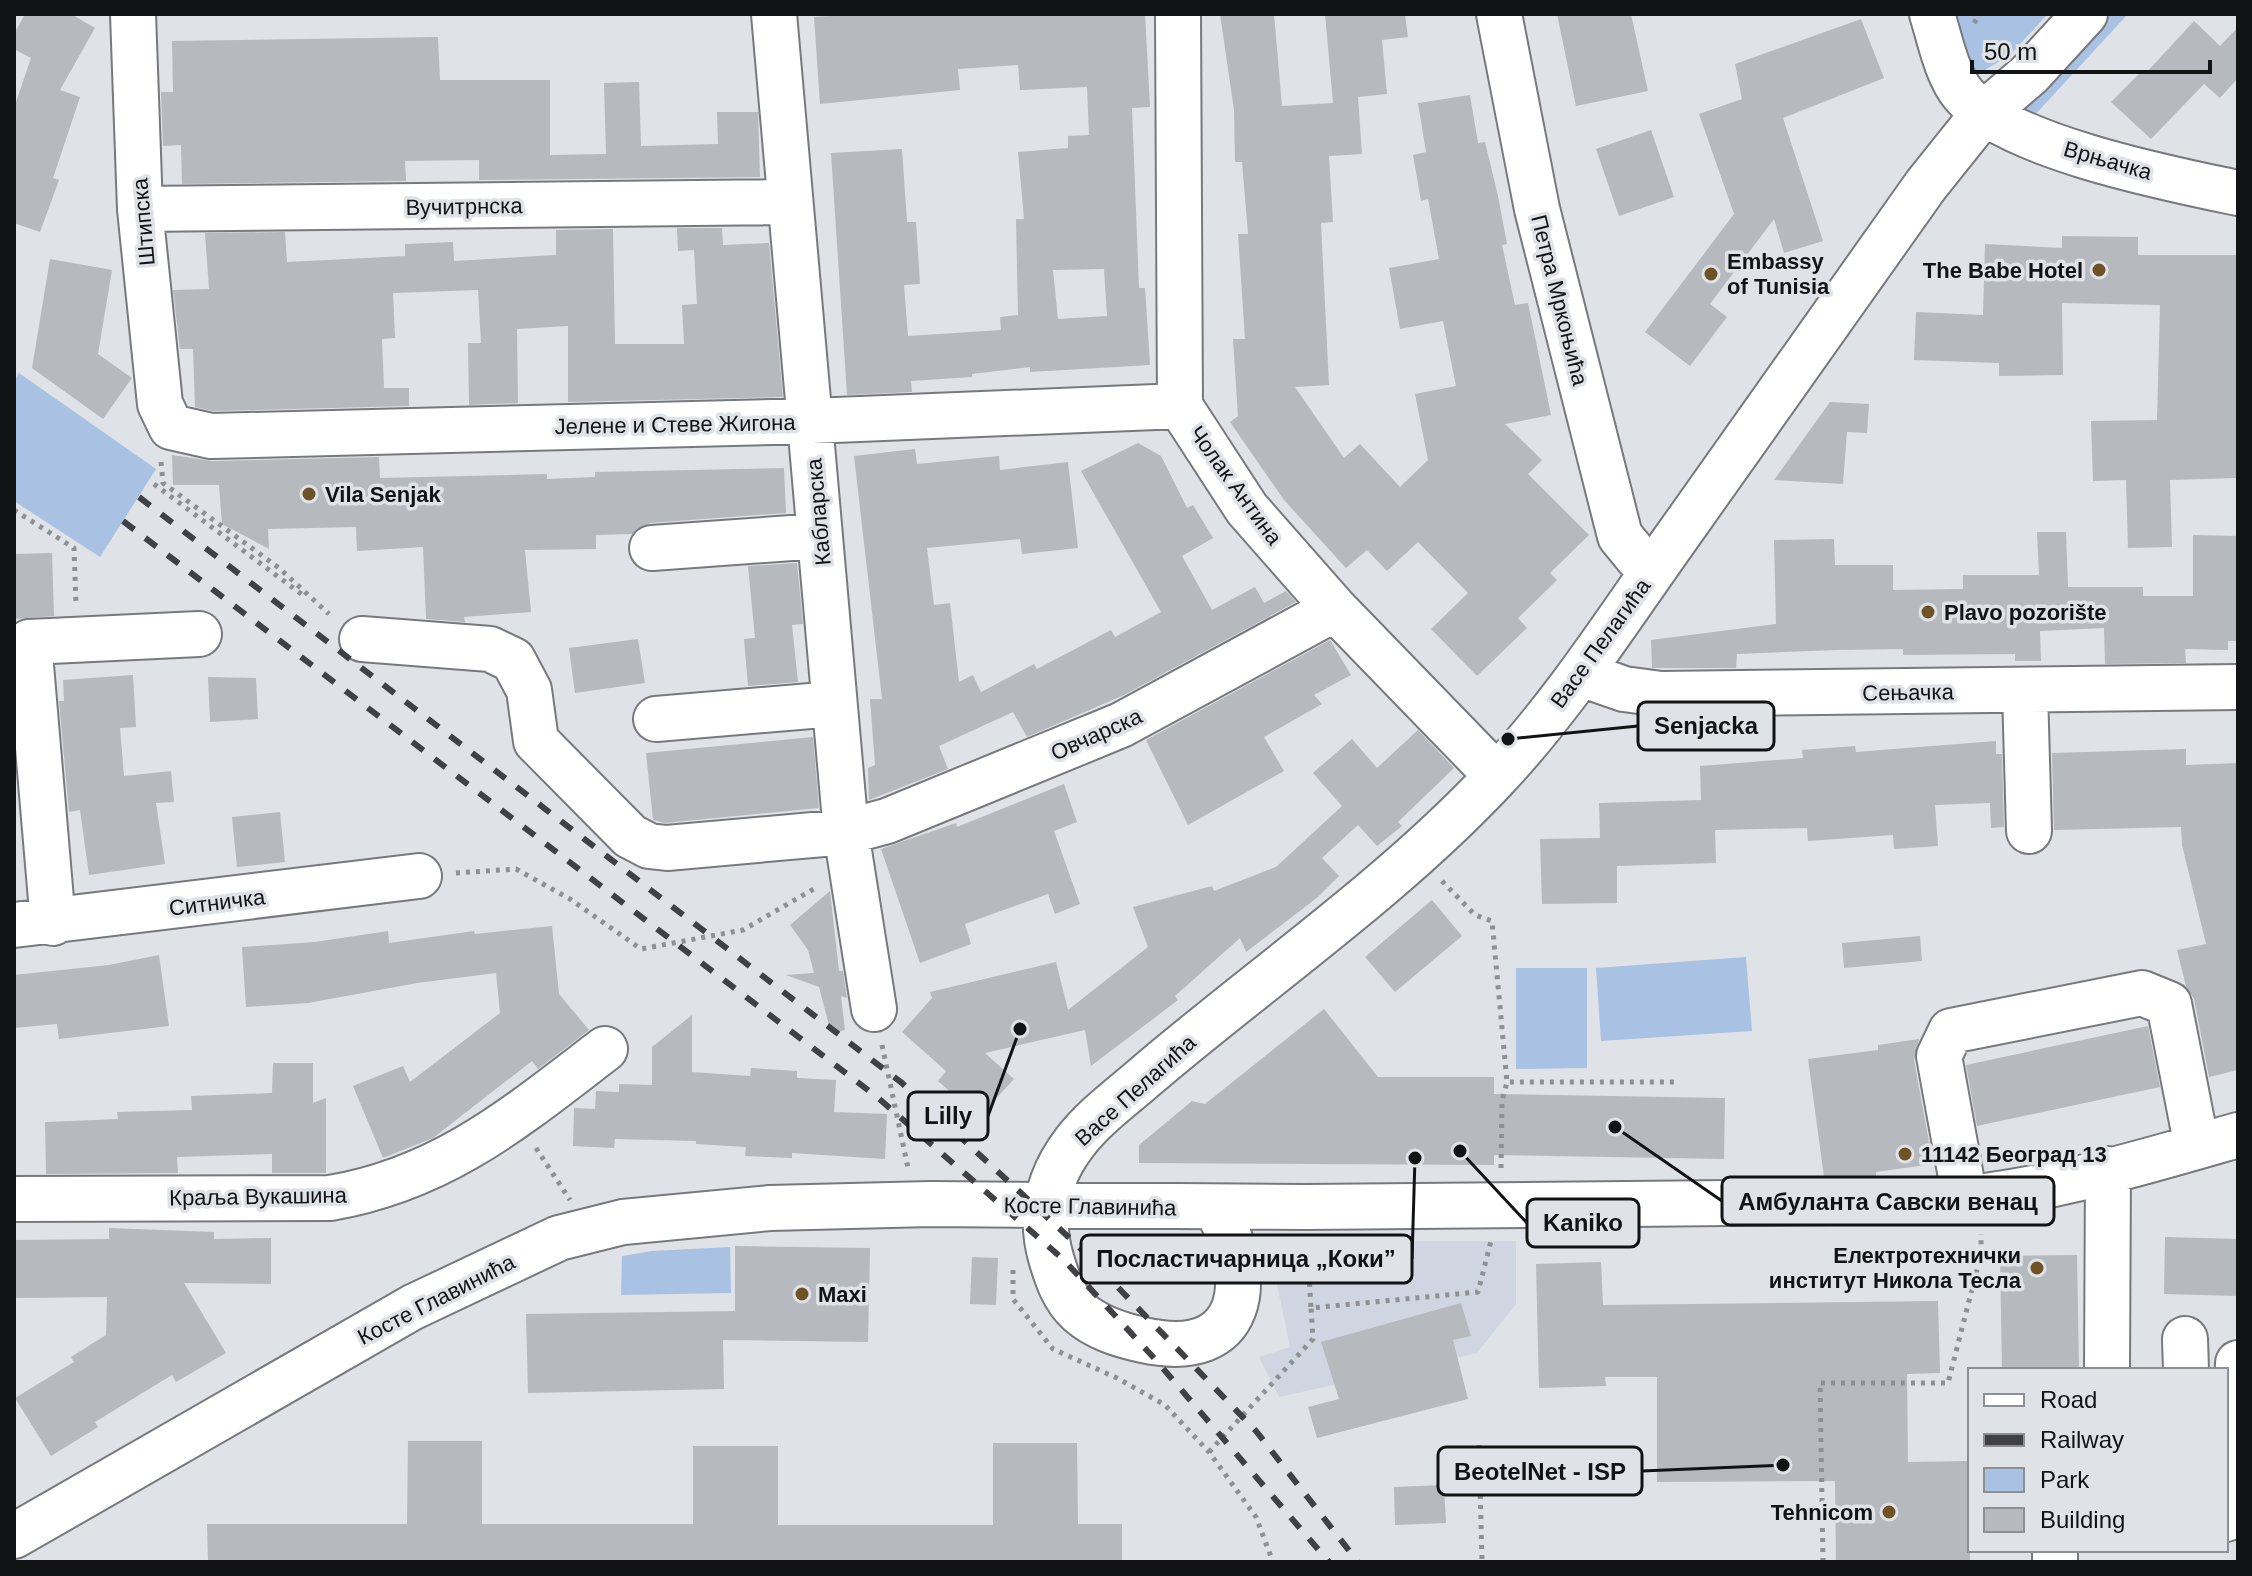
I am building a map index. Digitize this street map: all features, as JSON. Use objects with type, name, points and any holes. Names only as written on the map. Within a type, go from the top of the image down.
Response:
[{"type":"street","name":"Штипска","points":[[133,14],[140,209],[160,404],[171,427]]},
{"type":"street","name":"Кабларска","points":[[774,14],[834,704],[849,851],[874,1009]]},
{"type":"street","name":"Чолак Антина","points":[[1178,14],[1180,406],[1247,509],[1335,609],[1497,776]]},
{"type":"street","name":"Петра Мркоњића","points":[[1499,14],[1537,209],[1620,536],[1638,558],[1654,569]]},
{"type":"street","points":[[1932,14],[1961,92],[1982,115]]},
{"type":"street","name":"Васе Пелагића","points":[[1045,1204],[1063,1160],[1098,1117],[1416,855],[1497,776],[1581,674],[1926,185],[1982,115],[2030,74],[2085,14]]},
{"type":"street","name":"Врњачка","points":[[1982,115],[2020,136],[2238,193]]},
{"type":"street","name":"Вучитрнска","points":[[140,209],[788,202]]},
{"type":"street","name":"Јелене и Стеве Жигона","points":[[171,427],[211,436],[811,421],[1180,406]]},
{"type":"street","points":[[652,548],[819,536]]},
{"type":"street","name":"Овчарска","points":[[849,851],[936,803],[1121,725],[1335,609]]},
{"type":"street","points":[[346,627],[503,653],[513,660],[529,690],[536,741],[630,836],[649,846],[849,851]]},
{"type":"street","points":[[33,924],[29,642],[199,634]]},
{"type":"street","name":"Сењачка","points":[[1581,674],[1624,689],[1661,694],[2238,687]]},
{"type":"street","points":[[2025,691],[2029,831]]},
{"type":"street","points":[[656,719],[834,704]]},
{"type":"street","name":"Ситничка","points":[[33,924],[419,876]]},
{"type":"street","points":[[1965,1199],[1939,1056],[1951,1031],[2142,993],[2169,1004],[2197,1147]]},
{"type":"street","name":"Краља Вукашина","points":[[14,1199],[330,1198],[363,1192],[452,1158],[515,1118],[605,1049]]},
{"type":"street","name":"Косте Главинића","points":[[14,1536],[413,1307],[559,1238],[589,1228],[770,1208],[1045,1204],[1216,1208],[1965,1199],[2108,1169],[2238,1135]]},
{"type":"street","points":[[2107,1368],[2108,1169]]},
{"type":"street","points":[[1045,1204],[1045,1230],[1057,1277],[1078,1311],[1119,1335],[1174,1343],[1209,1335],[1233,1315],[1239,1299],[1232,1236],[1216,1208]]},
{"type":"street","points":[[2228,1516],[2234,1506],[2238,1363]]},
{"type":"path","points":[[171,427],[160,466],[163,483],[279,568],[346,627]]},
{"type":"path","points":[[154,484],[346,627]]},
{"type":"path","points":[[14,510],[74,548],[75,562]]},
{"type":"path","points":[[419,876],[516,869],[570,899],[641,949],[743,930],[787,902],[849,851]]},
{"type":"path","points":[[1311,1308],[1478,1292],[1500,1205],[1502,1101],[1507,1082],[1492,921],[1475,915],[1416,855]]},
{"type":"path","points":[[889,1081],[907,1162]]},
{"type":"path","points":[[1507,1082],[1674,1082]]},
{"type":"path","points":[[532,1141],[575,1208]]},
{"type":"path","points":[[1209,1452],[1313,1339],[1305,1207]]},
{"type":"path","points":[[1823,1562],[1820,1383],[1948,1383],[1981,1254]]},
{"type":"path","points":[[1165,1405],[1209,1452],[1256,1517],[1273,1562]]},
{"type":"path","points":[[1479,1445],[1482,1562]]},
{"type":"shaded area","points":[[1268,1241],[1516,1241],[1516,1304],[1477,1353],[1279,1397],[1259,1357],[1290,1347]]},
{"type":"green space","points":[[1941,14],[2048,14],[2010,55],[1968,80]]},
{"type":"green space","points":[[2099,14],[2128,14],[2031,119],[2025,107]]},
{"type":"green space","points":[[19,373],[156,469],[100,557],[14,501],[14,381]]},
{"type":"green space","points":[[1746,957],[1752,1031],[1601,1041],[1596,968]]},
{"type":"green space","points":[[1516,968],[1587,968],[1587,1068],[1516,1069]]},
{"type":"green space","points":[[730,1247],[731,1293],[621,1295],[622,1256],[652,1251]]},
{"type":"building","points":[[25,14],[71,14],[95,28],[60,90],[80,97],[53,178],[59,180],[40,232],[14,223],[14,108],[31,58],[14,49],[14,34]]},
{"type":"building","points":[[862,14],[1145,14],[1150,107],[1132,108],[1139,288],[1145,288],[1150,365],[1030,372],[1030,367],[972,374],[972,377],[911,381],[912,392],[847,395],[831,153],[902,149],[907,222],[916,222],[920,284],[904,285],[908,336],[1001,330],[1000,317],[1018,315],[1016,219],[1024,219],[1018,152],[1068,148],[1068,136],[1089,135],[1087,87],[1020,90],[1018,65],[958,69],[960,90],[820,104],[814,17]],"holes":[[[1104,269],[1107,316],[1058,319],[1053,270]]]},
{"type":"building","points":[[1220,14],[1274,14],[1282,106],[1333,103],[1325,14],[1405,14],[1408,37],[1382,40],[1387,94],[1358,97],[1362,154],[1329,156],[1333,222],[1321,223],[1329,385],[1295,387],[1344,458],[1360,444],[1400,487],[1428,460],[1415,394],[1456,386],[1443,321],[1400,329],[1389,268],[1439,259],[1428,199],[1421,201],[1413,155],[1426,152],[1418,103],[1470,95],[1478,143],[1485,142],[1498,196],[1507,244],[1502,245],[1515,305],[1528,303],[1551,415],[1505,424],[1542,460],[1528,474],[1589,535],[1550,573],[1557,580],[1518,618],[1527,628],[1477,676],[1431,629],[1468,593],[1418,542],[1387,571],[1367,550],[1346,568],[1284,500],[1230,422],[1238,416],[1233,339],[1245,339],[1238,234],[1248,234],[1242,162],[1235,162],[1234,110]]},
{"type":"building","points":[[1557,14],[1631,14],[1648,91],[1576,106]]},
{"type":"building","points":[[1861,19],[1884,78],[1783,118],[1823,241],[1784,253],[1774,219],[1710,304],[1727,317],[1690,366],[1645,332],[1734,214],[1699,114],[1742,99],[1735,64]]},
{"type":"building","points":[[2194,21],[2220,46],[2238,27],[2238,78],[2220,98],[2204,84],[2151,139],[2111,102],[2143,70],[2146,73]]},
{"type":"building","points":[[438,37],[440,80],[550,80],[550,155],[606,154],[604,83],[639,82],[641,146],[718,144],[717,112],[758,112],[760,177],[479,180],[479,160],[405,161],[406,181],[182,184],[181,145],[163,146],[161,92],[173,92],[172,41]]},
{"type":"building","points":[[1651,130],[1674,197],[1619,216],[1596,149]]},
{"type":"building","points":[[677,228],[722,228],[723,245],[769,243],[783,397],[568,402],[568,326],[517,329],[518,403],[469,405],[468,343],[481,343],[478,290],[393,293],[395,338],[382,339],[384,388],[409,388],[409,406],[213,411],[195,407],[193,349],[180,349],[173,290],[209,289],[205,233],[285,232],[287,262],[405,256],[405,244],[453,242],[454,261],[556,255],[556,230],[613,229],[615,344],[684,344],[682,305],[697,304],[694,250],[678,251]]},
{"type":"building","points":[[2062,236],[2138,237],[2138,255],[2238,255],[2238,478],[2170,480],[2172,547],[2128,548],[2126,480],[2093,481],[2091,421],[2157,420],[2160,305],[2062,303],[2063,375],[1999,376],[1999,363],[1914,360],[1916,312],[1983,315],[1985,244],[2062,248]]},
{"type":"building","points":[[50,259],[112,270],[98,354],[132,378],[103,419],[32,368]]},
{"type":"building","points":[[1830,402],[1869,404],[1867,433],[1847,432],[1843,484],[1774,480]]},
{"type":"building","points":[[1138,443],[1161,456],[1187,508],[1193,505],[1213,538],[1182,556],[1212,610],[1255,587],[1264,603],[1286,591],[1296,602],[1124,695],[1027,737],[1013,712],[939,746],[948,769],[869,800],[868,768],[875,765],[870,699],[882,699],[854,456],[915,449],[917,464],[999,456],[1000,470],[1068,462],[1078,548],[1022,554],[1020,539],[927,548],[934,605],[950,603],[959,682],[973,675],[981,692],[1034,664],[1037,669],[1111,630],[1115,637],[1161,612],[1081,471]]},
{"type":"building","points":[[172,455],[212,461],[379,457],[380,478],[547,474],[547,479],[595,477],[595,472],[784,468],[786,513],[650,523],[632,534],[596,535],[596,549],[525,550],[531,612],[464,617],[465,622],[426,619],[423,547],[357,551],[356,527],[268,529],[269,549],[222,524],[219,485],[173,485]]},
{"type":"building","points":[[2037,532],[2066,532],[2068,587],[2143,587],[2143,596],[2193,596],[2193,535],[2238,536],[2238,641],[2228,641],[2228,650],[2185,649],[2186,663],[2105,664],[2104,628],[2040,631],[2041,661],[2015,661],[2015,654],[1903,655],[1903,649],[1837,650],[1737,654],[1736,668],[1652,668],[1651,640],[1776,624],[1774,540],[1834,539],[1835,565],[1893,565],[1893,590],[1963,589],[1963,575],[2039,575]]},
{"type":"building","points":[[52,553],[54,616],[14,619],[14,554]]},
{"type":"building","points":[[797,563],[803,624],[792,625],[798,682],[748,686],[744,639],[755,638],[748,566]]},
{"type":"building","points":[[638,639],[645,683],[575,693],[569,648]]},
{"type":"building","points":[[1330,640],[1351,675],[1314,695],[1322,704],[1264,737],[1284,771],[1188,825],[1146,740]]},
{"type":"building","points":[[133,675],[136,727],[120,728],[124,776],[171,771],[174,802],[156,803],[165,864],[89,875],[80,810],[69,812],[59,701],[64,701],[63,680]]},
{"type":"building","points":[[208,677],[256,678],[258,719],[210,722]]},
{"type":"building","points":[[1418,730],[1454,768],[1398,822],[1402,826],[1377,846],[1358,825],[1322,858],[1339,876],[1318,897],[1246,952],[1240,938],[1175,996],[1178,1000],[1091,1066],[1085,1030],[985,1053],[1014,1079],[979,1117],[938,1081],[946,1071],[902,1032],[932,998],[930,992],[1056,962],[1068,1010],[1148,947],[1133,907],[1212,886],[1214,891],[1276,867],[1342,806],[1313,773],[1352,739],[1377,768]]},
{"type":"building","points":[[813,737],[819,808],[665,823],[653,820],[646,753]]},
{"type":"building","points":[[1996,741],[1996,754],[2002,754],[2004,827],[1991,828],[1990,803],[1935,805],[1938,846],[1894,849],[1893,835],[1808,841],[1807,828],[1715,830],[1716,863],[1617,866],[1617,903],[1542,904],[1540,839],[1600,838],[1599,803],[1701,800],[1700,766],[1803,758],[1802,750],[1855,746],[1856,752]]},
{"type":"building","points":[[2186,749],[2186,765],[2238,763],[2238,1070],[2209,1077],[2194,999],[2186,986],[2177,950],[2206,944],[2182,845],[2181,827],[2054,830],[2052,753]]},
{"type":"building","points":[[1064,784],[1077,822],[1054,831],[1080,904],[1055,914],[1048,894],[965,924],[971,944],[920,963],[881,849],[956,823],[957,827]]},
{"type":"building","points":[[280,812],[285,862],[237,867],[232,817]]},
{"type":"building","points":[[830,891],[839,971],[843,971],[847,998],[841,996],[845,1030],[831,1033],[819,987],[786,975],[814,973],[808,950],[790,925]]},
{"type":"building","points":[[1432,900],[1462,936],[1395,992],[1365,957]]},
{"type":"building","points":[[552,926],[559,994],[589,1030],[538,1069],[532,1061],[433,1138],[383,1158],[353,1086],[403,1066],[410,1082],[500,1013],[496,973],[417,983],[308,1003],[246,1007],[242,947],[315,942],[388,931],[389,943],[474,931],[475,934]]},
{"type":"building","points":[[1920,936],[1922,961],[1844,968],[1842,943]]},
{"type":"building","points":[[159,955],[169,1026],[59,1039],[57,1024],[14,1028],[14,975],[109,965]]},
{"type":"building","points":[[1324,1009],[1378,1077],[1494,1077],[1494,1094],[1725,1098],[1724,1159],[1494,1155],[1494,1165],[1139,1163],[1139,1145],[1192,1101],[1205,1104]]},
{"type":"building","points":[[692,1015],[692,1072],[750,1076],[751,1068],[797,1071],[797,1078],[836,1080],[834,1112],[887,1114],[885,1159],[792,1153],[792,1158],[745,1156],[746,1147],[696,1144],[696,1141],[615,1139],[614,1148],[573,1146],[574,1108],[595,1109],[596,1091],[619,1092],[619,1084],[652,1085],[652,1047]]},
{"type":"building","points":[[2148,1026],[2160,1087],[1977,1126],[1966,1065]]},
{"type":"building","points":[[1919,1039],[1914,1060],[1933,1164],[1876,1172],[1876,1177],[1824,1177],[1808,1059],[1878,1050],[1878,1045]]},
{"type":"building","points":[[273,1063],[313,1063],[313,1103],[326,1098],[326,1173],[272,1173],[272,1154],[177,1157],[178,1173],[46,1174],[45,1122],[118,1119],[117,1112],[192,1110],[191,1096],[272,1093]]},
{"type":"building","points":[[109,1228],[214,1232],[214,1239],[271,1238],[271,1284],[184,1283],[226,1353],[176,1382],[172,1375],[95,1422],[98,1427],[51,1456],[15,1398],[74,1362],[71,1357],[106,1335],[107,1297],[14,1298],[14,1240],[109,1239]]},
{"type":"building","points":[[2165,1237],[2238,1239],[2238,1296],[2164,1294]]},
{"type":"building","points":[[735,1246],[870,1248],[868,1342],[723,1340],[724,1389],[528,1393],[526,1314],[735,1311]]},
{"type":"building","points":[[2077,1255],[2079,1368],[2002,1368],[2000,1256]]},
{"type":"building","points":[[972,1257],[998,1258],[996,1305],[970,1304]]},
{"type":"building","points":[[1601,1262],[1603,1305],[1938,1301],[1940,1373],[1907,1374],[1908,1462],[1968,1461],[1970,1562],[1836,1562],[1835,1481],[1657,1482],[1657,1377],[1605,1377],[1606,1386],[1539,1388],[1536,1264]]},
{"type":"building","points":[[1461,1303],[1471,1336],[1453,1340],[1468,1399],[1317,1438],[1308,1407],[1339,1399],[1321,1342]]},
{"type":"building","points":[[408,1441],[482,1441],[482,1524],[693,1524],[693,1446],[778,1446],[778,1525],[993,1525],[993,1443],[1077,1443],[1078,1524],[1122,1524],[1122,1562],[208,1562],[207,1524],[407,1524]]},
{"type":"building","points":[[1444,1485],[1446,1523],[1395,1525],[1394,1487]]},
{"type":"railway","points":[[139,497],[902,1083],[1076,1244],[1256,1431],[1358,1562]]},
{"type":"railway","points":[[123,521],[877,1097],[1063,1259],[1154,1358],[1329,1562]]},
{"type":"place","name":"The Babe Hotel","points":[[2099,270]]},
{"type":"place","name":"Embassy of Tunisia","points":[[1711,274]]},
{"type":"place","name":"Vila Senjak","points":[[309,494]]},
{"type":"place","name":"Plavo pozorište","points":[[1928,612]]},
{"type":"place","name":"Senjacka","points":[[1508,739]]},
{"type":"place","name":"Lilly","points":[[1020,1029]]},
{"type":"place","name":"Амбуланта Савски венац","points":[[1615,1127]]},
{"type":"place","name":"Kaniko","points":[[1460,1151]]},
{"type":"place","name":"11142 Београд 13","points":[[1905,1154]]},
{"type":"place","name":"Посластичарница „Коки”","points":[[1415,1158]]},
{"type":"place","name":"Електротехнички институт Никола Тесла","points":[[2037,1268]]},
{"type":"place","name":"Maxi","points":[[802,1294]]},
{"type":"place","name":"BeotelNet - ISP","points":[[1783,1465]]},
{"type":"place","name":"Tehnicom","points":[[1889,1512]]}]
